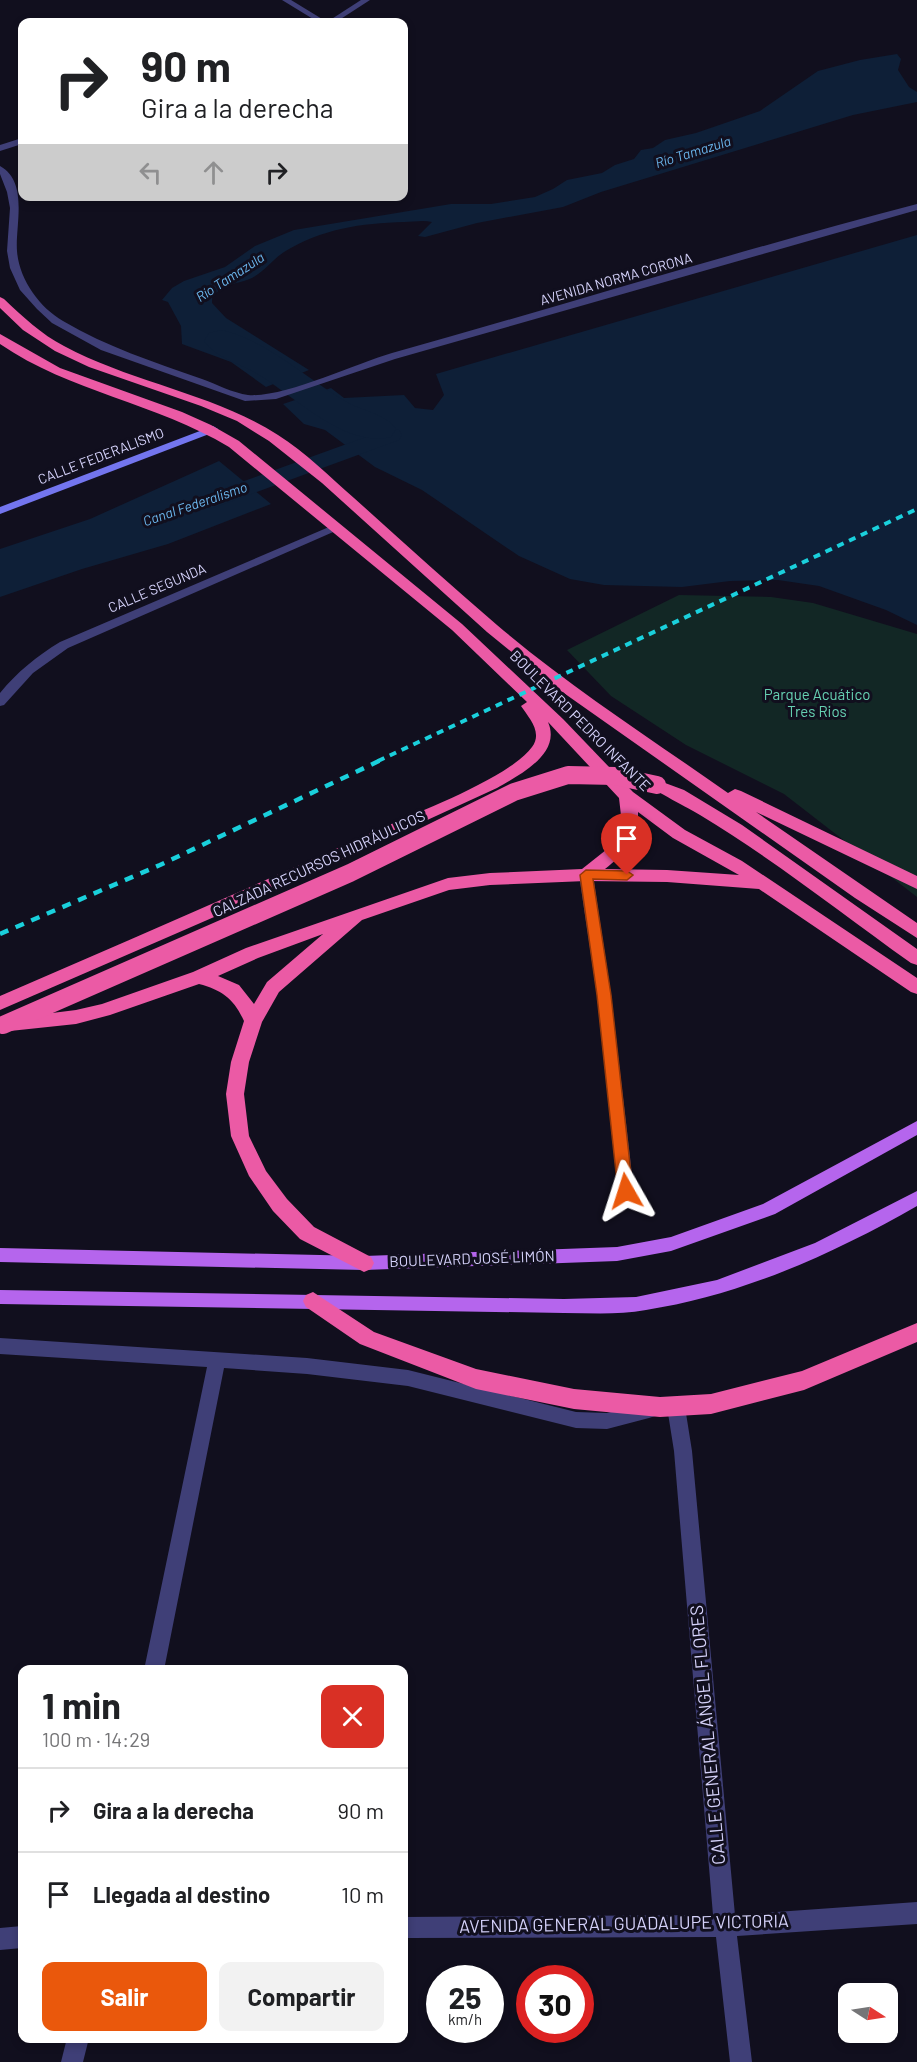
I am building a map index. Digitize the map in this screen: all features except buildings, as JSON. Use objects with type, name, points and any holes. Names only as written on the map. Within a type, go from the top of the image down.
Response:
[{"type":"highway","name":"BOULEVARD PEDRO INFANTE","points":[[0,301],[26,327],[45,341],[74,356],[198,400],[246,422],[276,440],[338,490],[512,645],[588,705],[917,932]]},
{"type":"highway","name":"BOULEVARD PEDRO INFANTE","points":[[0,338],[38,363],[81,382],[189,417],[213,429],[457,627],[558,723],[627,796],[679,834],[766,884],[917,987]]},
{"type":"highway","name":"CALZADA RECURSOS HIDRÁULICOS","points":[[0,1003],[250,895],[460,799],[507,775],[537,751],[544,732],[540,721],[516,689],[457,627]]},
{"type":"highway","name":"CALZADA RECURSOS HIDRÁULICOS","points":[[2,1025],[350,873],[514,792],[568,775],[615,776],[657,785],[678,794],[736,829],[917,958]]},
{"type":"highway","points":[[692,776],[917,883]]},
{"type":"highway","points":[[586,875],[626,841],[632,829],[633,817],[627,796]]},
{"type":"highway","points":[[2,1025],[76,1017],[104,1010],[199,977],[252,953],[448,884],[490,879],[586,875],[667,876],[766,884]]},
{"type":"highway","points":[[356,916],[273,987],[253,1021],[240,1062],[235,1095],[240,1136],[259,1176],[280,1205],[307,1233],[364,1263]]},
{"type":"highway","points":[[199,977],[232,988],[245,1002],[253,1021]]},
{"type":"highway","points":[[313,1301],[367,1338],[476,1379],[574,1399],[668,1407],[711,1404],[804,1380],[917,1332]]},
{"type":"main road","name":"CALLE FEDERALISMO","points":[[0,511],[213,429]]},
{"type":"main road","name":"BOULEVARD JOSÉ LIMÓN","points":[[0,1255],[364,1263],[617,1254],[672,1244],[768,1209],[917,1127]]},
{"type":"main road","points":[[0,1297],[564,1306],[645,1304],[710,1289],[805,1256],[917,1198]]},
{"type":"street","points":[[286,0],[316,18]]},
{"type":"street","points":[[337,18],[366,0]]},
{"type":"street","points":[[0,148],[18,142]]},
{"type":"street","name":"AVENIDA NORMA CORONA","points":[[0,169],[7,177],[15,208],[12,251],[15,267],[25,290],[40,307],[56,321],[105,348],[245,398],[272,397],[402,353],[917,207]]},
{"type":"street","name":"CALLE SEGUNDA","points":[[0,702],[6,684],[38,660],[64,645],[336,527]]},
{"type":"street","points":[[586,875],[604,995],[626,1191]]},
{"type":"street","points":[[0,1346],[307,1366],[408,1378],[576,1420],[607,1421],[668,1407]]},
{"type":"street","points":[[155,1665],[217,1359]]},
{"type":"street","name":"CALLE GENERAL ÁNGEL FLORES","points":[[668,1407],[683,1451],[725,1926],[741,2062]]},
{"type":"street","name":"AVENIDA GENERAL GUADALUPE VICTORIA","points":[[408,1928],[725,1926],[917,1913]]},
{"type":"street","points":[[0,1939],[18,1937]]},
{"type":"street","points":[[72,2062],[77,2043]]},
{"type":"green space","name":"Parque Acuático Tres Rios","points":[[679,595],[771,597],[813,603],[917,634],[917,897],[784,794],[686,745],[611,696],[567,650]]},
{"type":"water","points":[[897,54],[901,59],[898,70],[909,87],[917,92],[917,102],[853,115],[601,192],[563,207],[477,223],[425,237],[418,236],[432,222],[357,226],[327,233],[298,244],[280,255],[257,275],[224,287],[212,299],[212,303],[226,318],[309,370],[266,387],[231,362],[182,344],[181,326],[168,302],[162,300],[172,288],[184,281],[225,267],[255,246],[294,230],[451,204],[491,204],[535,197],[567,180],[602,173],[615,165],[634,159],[641,150],[653,148],[665,140],[696,133],[760,111],[818,71],[860,60]]},
{"type":"water","points":[[917,235],[917,625],[886,610],[819,586],[778,580],[730,581],[682,587],[604,585],[570,579],[519,556],[422,490],[375,467],[325,430],[304,424],[283,404],[331,388],[344,398],[404,395],[415,408],[433,410],[444,395],[436,374]]},
{"type":"water","points":[[219,461],[271,504],[168,544],[82,569],[0,597],[0,549],[90,519]]},
{"type":"waterway","name":"Río Tamazula","points":[[222,341],[269,365],[332,410],[377,429]]},
{"type":"waterway","name":"Canal Federalismo","points":[[208,502],[391,435]]},
{"type":"railway","points":[[378,761],[917,509]]},
{"type":"railway","points":[[0,934],[160,865],[381,760]]},
{"type":"route","points":[[626,1191],[604,995],[586,875],[627,875]]}]
